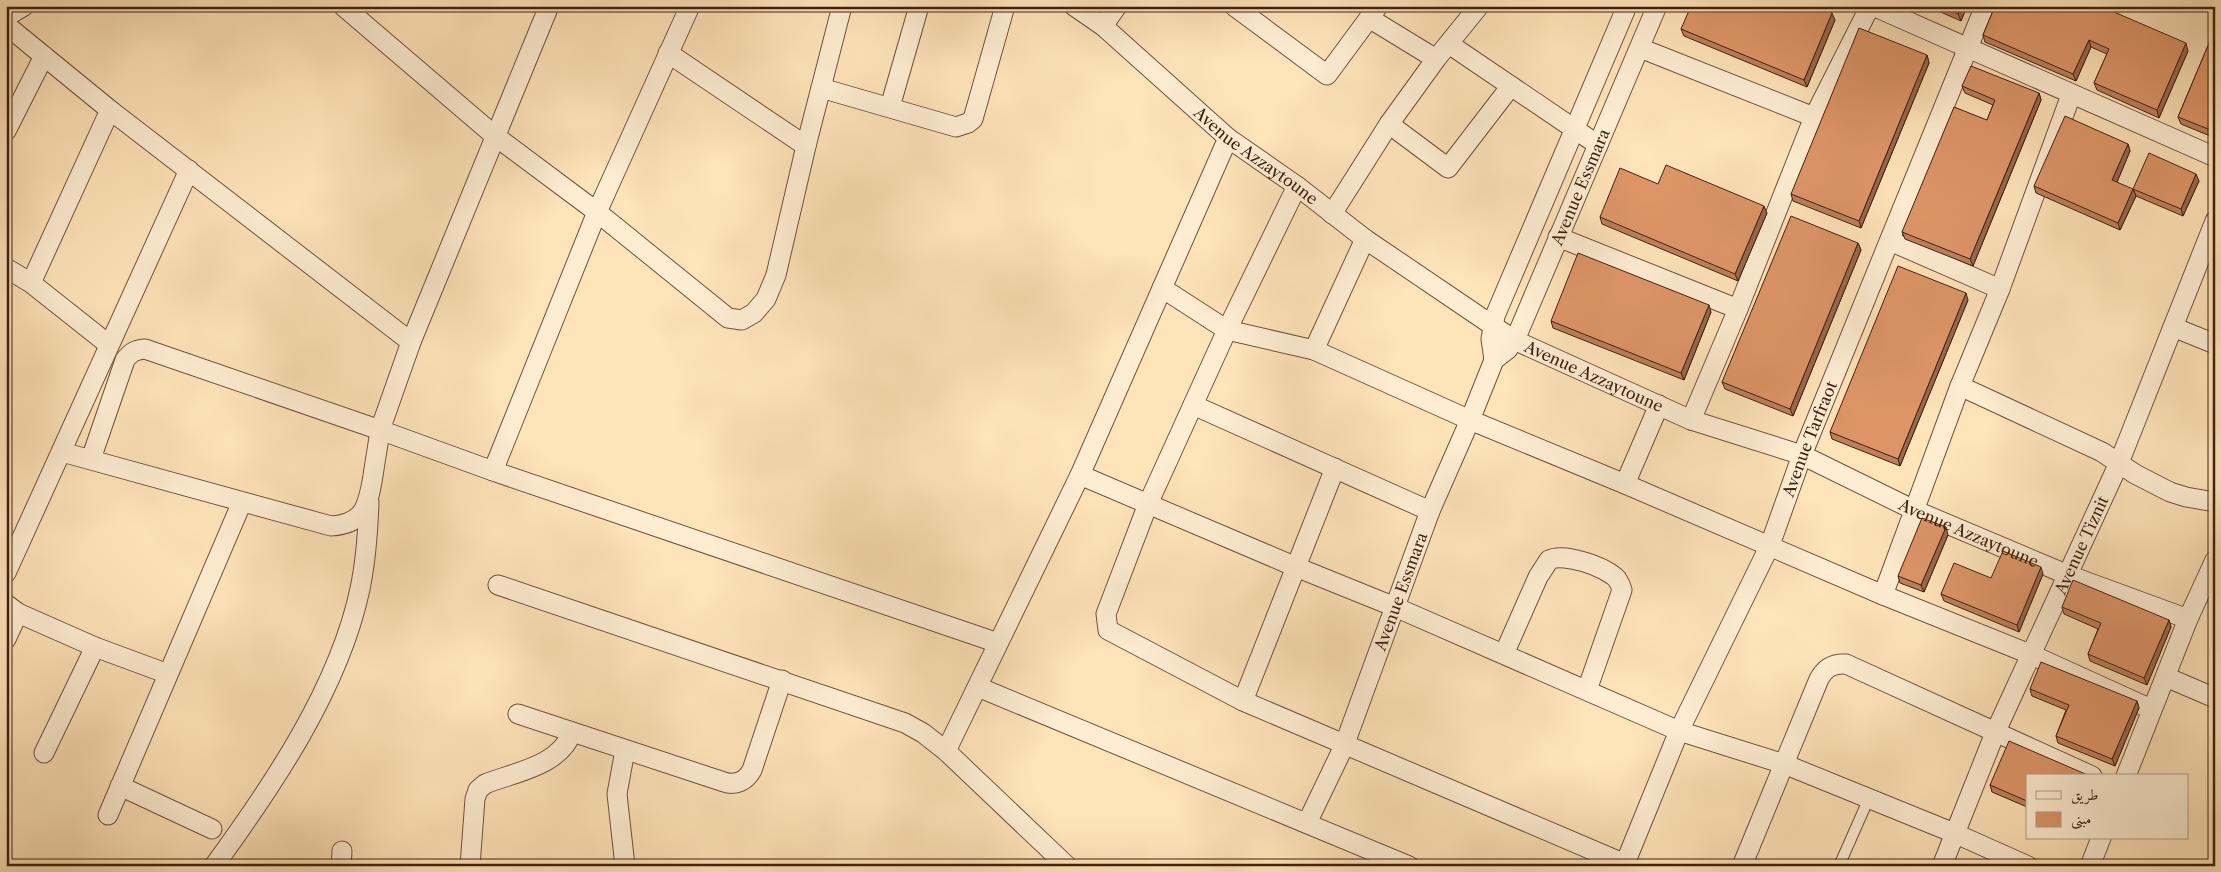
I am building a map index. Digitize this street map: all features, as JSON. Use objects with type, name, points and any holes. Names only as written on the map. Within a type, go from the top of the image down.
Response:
[{"type":"street","points":[[6,17],[24,6]]},
{"type":"street","points":[[344,6],[495,136],[597,212],[728,318],[742,320],[754,313],[766,299],[776,275],[806,146],[842,6]]},
{"type":"street","points":[[214,866],[288,755],[305,726],[335,665],[347,634],[360,590],[367,547],[368,502],[380,430],[411,342],[549,6]]},
{"type":"street","points":[[493,471],[597,212],[690,6]]},
{"type":"street","points":[[890,107],[919,6]]},
{"type":"street","points":[[821,88],[956,127],[968,123],[974,119],[1005,6]]},
{"type":"street","name":"Avenue Azzaytoune","points":[[1074,6],[1103,26],[1228,138],[1297,186],[1366,239],[1514,340],[1691,420],[1802,455],[1914,510],[2068,575],[2188,619]]},
{"type":"street","points":[[1103,26],[1117,6]]},
{"type":"street","points":[[1234,6],[1327,75],[1374,12],[1436,59]]},
{"type":"street","points":[[1332,214],[1389,124],[1436,59],[1479,6]]},
{"type":"street","name":"Avenue Essmara","points":[[1307,823],[1344,746],[1430,511],[1494,360],[1491,339],[1492,326],[1499,305],[1627,6]]},
{"type":"street","name":"Avenue Essmara","points":[[1494,360],[1508,349],[1514,340],[1658,6]]},
{"type":"street","points":[[1691,420],[1738,309],[1814,117],[1871,6],[2071,95],[2215,156]]},
{"type":"street","name":"Avenue Tarfraot","points":[[1624,865],[1679,732],[1770,545],[1802,455],[1984,6]]},
{"type":"street","points":[[6,25],[110,110],[411,342]]},
{"type":"street","points":[[1449,44],[1598,145]]},
{"type":"street","points":[[1640,48],[1814,117]]},
{"type":"street","points":[[668,53],[806,146]]},
{"type":"street","points":[[6,131],[44,56]]},
{"type":"street","points":[[1389,124],[1448,168],[1511,86]]},
{"type":"street","points":[[1883,594],[1960,386],[2000,289],[2071,95]]},
{"type":"street","points":[[31,282],[110,110]]},
{"type":"street","points":[[946,751],[1080,475],[1228,138]]},
{"type":"street","points":[[6,574],[62,452],[108,344],[189,170]]},
{"type":"street","points":[[1297,186],[1227,330],[1148,504],[1106,614],[1108,630],[1243,701],[1624,865]]},
{"type":"street","name":"Avenue Tiznit","points":[[1942,866],[1995,733],[2120,463],[2215,221]]},
{"type":"street","points":[[1558,237],[1738,309]]},
{"type":"street","points":[[1314,350],[1366,239]]},
{"type":"street","points":[[1890,241],[2000,289]]},
{"type":"street","points":[[6,268],[31,282],[108,344]]},
{"type":"street","points":[[1162,288],[1227,330],[1314,350],[1470,420],[2032,655],[2151,709]]},
{"type":"street","points":[[2173,327],[2215,344]]},
{"type":"street","points":[[91,459],[125,360],[136,350],[145,349],[493,471],[998,643]]},
{"type":"street","points":[[1960,386],[2102,452],[2135,474],[2170,492],[2215,502]]},
{"type":"street","points":[[1192,405],[1430,511]]},
{"type":"street","points":[[1625,484],[1659,405]]},
{"type":"street","points":[[62,452],[331,526],[350,523],[358,518],[368,502]]},
{"type":"street","points":[[1243,701],[1335,468]]},
{"type":"street","points":[[1080,475],[1395,607],[1679,732],[1784,764],[1954,832],[2028,866]]},
{"type":"street","points":[[108,815],[242,502]]},
{"type":"street","points":[[1504,654],[1538,577],[1549,560],[1565,557],[1588,564],[1613,576],[1622,590],[1587,690]]},
{"type":"street","points":[[2127,774],[2188,619],[2215,560]]},
{"type":"street","points":[[498,585],[890,716],[923,733],[946,751],[1067,866]]},
{"type":"street","points":[[6,639],[12,608],[95,647],[168,674]]},
{"type":"street","points":[[44,753],[95,647]]},
{"type":"street","points":[[1742,866],[1823,671],[1838,664],[1846,664],[2087,774]]},
{"type":"street","points":[[2166,677],[2215,698]]},
{"type":"street","points":[[518,714],[729,784],[739,783],[752,770],[782,680]]},
{"type":"street","points":[[978,687],[1409,866]]},
{"type":"street","points":[[470,866],[475,799],[478,790],[485,784],[555,757],[569,742],[572,732]]},
{"type":"street","points":[[625,750],[617,794],[625,866]]},
{"type":"street","points":[[120,786],[212,829]]},
{"type":"street","points":[[2090,866],[2101,840]]},
{"type":"lane","points":[[1839,866],[1869,798]]},
{"type":"building","points":[[1691,6],[1817,6],[1832,13],[1804,80],[1681,29]]},
{"type":"building","points":[[1941,6],[1962,6],[1958,14]]},
{"type":"building","points":[[1995,6],[2100,6],[2186,43],[2157,110],[2094,83],[2109,49],[2089,40],[2073,74],[1983,35]]},
{"type":"building","points":[[1859,28],[1927,55],[1859,221],[1791,194]]},
{"type":"building","points":[[2215,29],[2215,128],[2213,131],[2178,117]]},
{"type":"building","points":[[1971,66],[2039,93],[1970,259],[1902,232],[1954,107],[1987,120],[1995,100],[1962,86]]},
{"type":"building","points":[[2065,116],[2128,144],[2112,180],[2133,189],[2118,223],[2034,186]]},
{"type":"building","points":[[2149,153],[2196,174],[2181,209],[2133,189]]},
{"type":"building","points":[[1666,165],[1764,206],[1735,274],[1600,217],[1620,168],[1658,184]]},
{"type":"building","points":[[1791,216],[1858,243],[1790,409],[1722,382]]},
{"type":"building","points":[[1578,253],[1709,305],[1681,373],[1551,321]]},
{"type":"building","points":[[1898,266],[1966,293],[1898,459],[1830,432]]},
{"type":"building","points":[[1922,518],[1946,527],[1921,585],[1898,576]]},
{"type":"building","points":[[2003,551],[2041,567],[2017,625],[1941,594],[1954,563],[1991,578]]},
{"type":"building","points":[[2073,580],[2169,620],[2144,678],[2088,654],[2101,623],[2062,607]]},
{"type":"building","points":[[2041,662],[2137,701],[2112,759],[2056,736],[2069,705],[2030,689]]},
{"type":"building","points":[[2009,741],[2085,774],[2026,774],[2026,801],[1990,785]]}]
